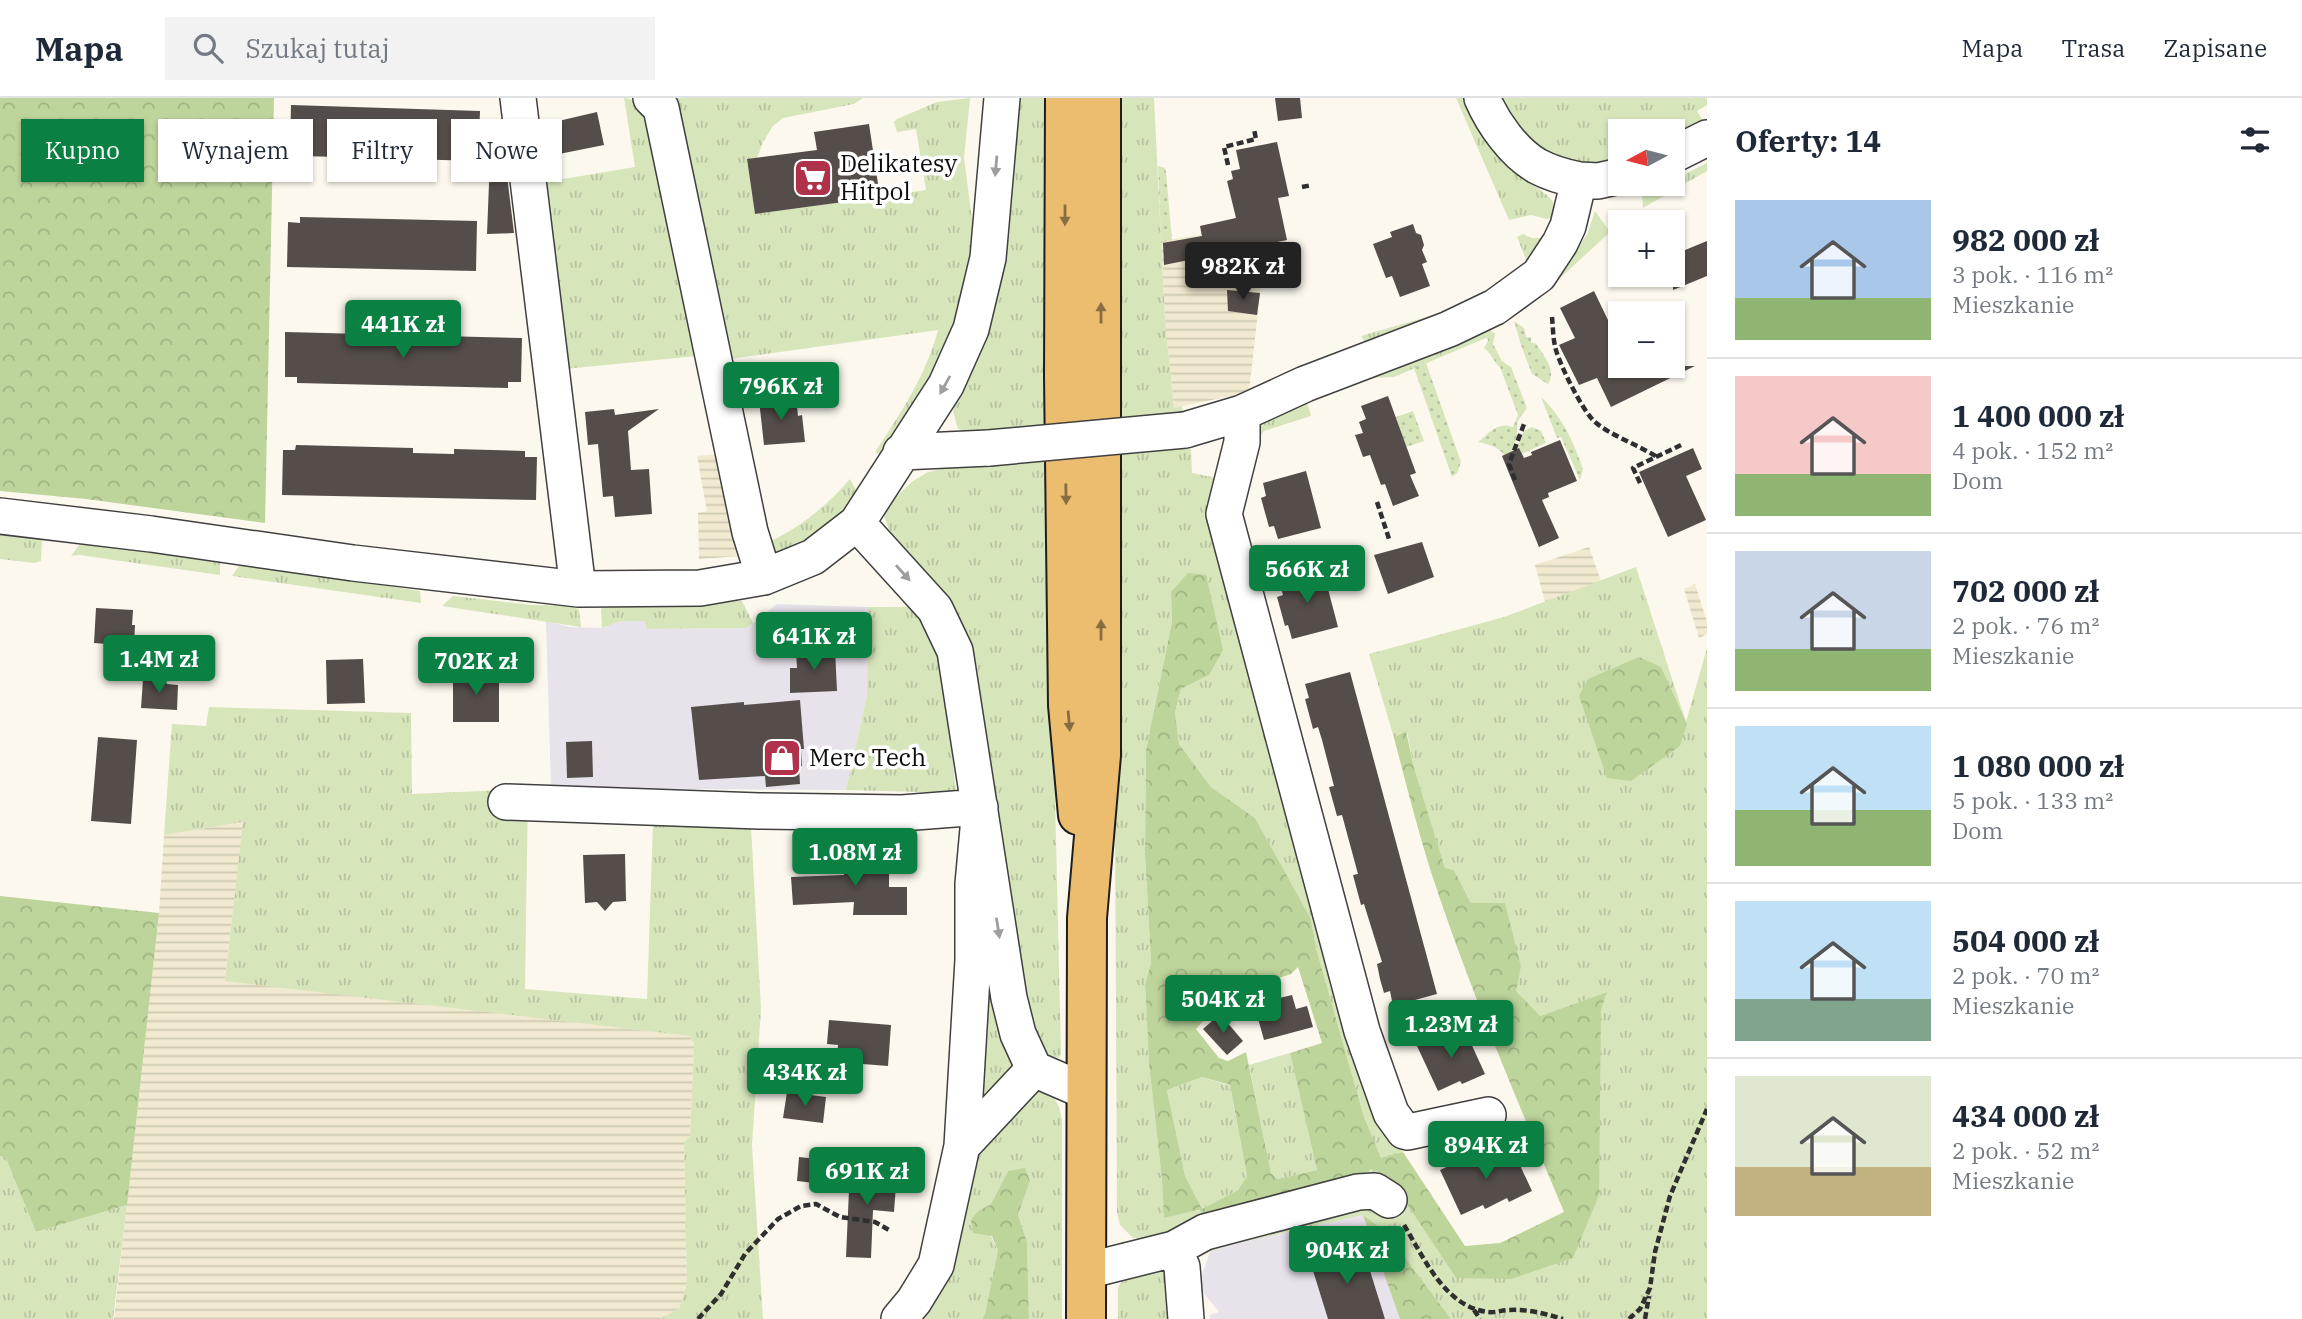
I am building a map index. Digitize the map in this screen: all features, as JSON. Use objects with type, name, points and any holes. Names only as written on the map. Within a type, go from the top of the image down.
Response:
[{"type":"main road","points":[[1065,98],[1064,376],[1068,705],[1087,918]]},
{"type":"main road","points":[[1086,1319],[1087,918],[1101,755],[1101,98]]},
{"type":"street","points":[[518,98],[578,589]]},
{"type":"street","points":[[652,98],[661,108],[750,532],[764,578]]},
{"type":"street","points":[[0,516],[353,563],[578,589],[700,588],[764,578],[813,556],[857,523],[946,385],[971,329],[988,258],[1002,98]]},
{"type":"street","points":[[1482,98],[1502,132],[1518,151],[1536,165],[1578,180],[1608,179]]},
{"type":"street","points":[[1685,149],[1707,138]]},
{"type":"street","points":[[901,452],[989,448],[1185,430],[1242,413],[1305,384],[1449,329],[1495,307],[1516,293],[1539,275],[1560,243],[1568,226],[1578,180]]},
{"type":"street","points":[[1242,413],[1242,442],[1224,513],[1362,1031],[1391,1113],[1404,1131],[1488,1115]]},
{"type":"street","points":[[857,523],[935,609],[955,651],[1009,998],[1018,1034],[1034,1069],[1087,1092]]},
{"type":"street","points":[[506,802],[902,813],[980,807]]},
{"type":"street","points":[[900,1319],[936,1265],[962,1146],[972,974],[973,884],[980,807]]},
{"type":"street","points":[[962,1146],[1034,1069]]},
{"type":"street","points":[[1086,1271],[1174,1249],[1205,1232],[1358,1192],[1375,1191],[1389,1200]]},
{"type":"street","points":[[1174,1249],[1182,1267],[1186,1319]]},
{"type":"path","points":[[1227,164],[1224,147],[1256,139],[1254,129]]},
{"type":"path","points":[[1302,187],[1312,186]]},
{"type":"path","points":[[1552,317],[1556,351],[1585,411],[1605,429],[1657,457]]},
{"type":"path","points":[[1515,480],[1509,464],[1524,424]]},
{"type":"path","points":[[1640,483],[1633,468],[1681,445]]},
{"type":"path","points":[[1377,502],[1390,542]]},
{"type":"path","points":[[1645,1319],[1655,1252],[1670,1196],[1707,1109]]},
{"type":"path","points":[[1389,1200],[1439,1282],[1458,1300],[1473,1309],[1491,1312],[1536,1312],[1563,1319]]},
{"type":"path","points":[[698,1319],[721,1294],[745,1254],[778,1219],[802,1206],[816,1205],[840,1217],[875,1222],[889,1230]]},
{"type":"path","points":[[1629,1319],[1640,1308],[1650,1288]]},
{"type":"path","points":[[1473,1309],[1480,1319]]},
{"type":"shaded area","points":[[1278,201],[1289,254],[1264,259],[1249,392],[1174,408],[1165,320],[1161,241],[1201,235],[1200,226],[1262,212]]},
{"type":"shaded area","points":[[724,453],[741,556],[699,559],[698,513],[707,511],[697,456]]},
{"type":"shaded area","points":[[1589,547],[1601,581],[1545,602],[1535,565]]},
{"type":"shaded area","points":[[1695,584],[1707,622],[1707,634],[1699,638],[1684,589]]},
{"type":"shaded area","points":[[777,604],[868,607],[867,696],[846,790],[551,788],[546,621],[570,627],[602,628],[621,621],[646,621],[647,629],[747,628]]},
{"type":"shaded area","points":[[244,822],[225,980],[689,1036],[694,1043],[690,1136],[684,1142],[687,1283],[679,1309],[659,1319],[114,1319],[159,913],[164,835]]},
{"type":"shaded area","points":[[1363,1215],[1400,1319],[1210,1319],[1210,1315],[1219,1312],[1198,1286],[1210,1252],[1225,1246]]},
{"type":"green space","points":[[0,98],[274,98],[274,119],[158,119],[158,182],[272,182],[265,523],[86,499],[0,491]]},
{"type":"green space","points":[[624,98],[635,102],[650,116],[708,355],[564,369],[545,182],[562,182],[562,179],[635,167]]},
{"type":"green space","points":[[664,98],[863,98],[854,104],[783,118],[773,126],[757,158],[747,160],[755,214],[926,190],[916,129],[897,132],[894,122],[937,102],[970,98],[964,158],[973,226],[978,231],[970,291],[948,351],[934,380],[885,459],[875,452],[920,378],[938,330],[729,359],[765,544],[811,516],[850,479],[856,490],[847,505],[832,520],[782,554],[763,560],[680,167]]},
{"type":"green space","points":[[1015,98],[1048,98],[1045,425],[971,432],[958,429],[953,412]]},
{"type":"green space","points":[[1110,98],[1154,98],[1165,320],[1174,408],[1182,406],[1183,413],[1114,419]]},
{"type":"green space","points":[[1456,98],[1467,98],[1491,147],[1502,162],[1548,196],[1553,202],[1555,217],[1547,219],[1531,215],[1509,220]]},
{"type":"green space","points":[[1496,98],[1707,98],[1707,105],[1697,111],[1702,119],[1702,126],[1685,135],[1685,119],[1608,119],[1607,161],[1581,161],[1556,155],[1533,143],[1515,126]]},
{"type":"green space","points":[[1707,163],[1707,171],[1685,184],[1685,174]]},
{"type":"green space","points":[[1158,166],[1165,168],[1166,172],[1172,240],[1161,241]]},
{"type":"green space","points":[[1642,196],[1664,196],[1643,208]]},
{"type":"green space","points":[[1595,211],[1608,229],[1608,234],[1557,281],[1551,274],[1571,245],[1577,249],[1588,233]]},
{"type":"green space","points":[[1523,234],[1532,238],[1547,238],[1549,243],[1536,267],[1523,281],[1505,294],[1460,317],[1371,351],[1361,336],[1468,305],[1505,286],[1529,267],[1517,237]]},
{"type":"green space","points":[[1514,321],[1524,328],[1526,337],[1531,337],[1531,342],[1536,344],[1546,358],[1551,374],[1548,384],[1532,374]]},
{"type":"green space","points":[[1486,327],[1495,334],[1394,377],[1373,378],[1389,360]]},
{"type":"green space","points":[[1495,334],[1493,344],[1502,361],[1511,367],[1527,408],[1517,422],[1517,437],[1507,463],[1500,451],[1478,442],[1498,427],[1513,427],[1518,415],[1500,367],[1484,348],[1488,341],[1487,336]]},
{"type":"green space","points":[[1426,363],[1461,462],[1457,473],[1452,477],[1414,368]]},
{"type":"green space","points":[[1541,397],[1561,421],[1571,440],[1583,469],[1580,480],[1561,437],[1557,438]]},
{"type":"green space","points":[[1306,398],[1311,416],[1264,431],[1260,437],[1255,429],[1256,422]]},
{"type":"green space","points":[[1413,411],[1424,441],[1406,447],[1396,417]]},
{"type":"green space","points":[[1532,427],[1541,431],[1546,443],[1513,458],[1524,431]]},
{"type":"green space","points":[[1181,444],[1191,450],[1192,473],[1222,479],[1381,1118],[1403,1152],[1381,1159],[1364,1117],[1316,948],[1311,919],[1255,818],[1211,787],[1179,744],[1175,712],[1181,689],[1209,675],[1171,592],[1172,622],[1146,750],[1145,854],[1151,963],[1145,984],[1149,1064],[1164,1218],[1201,1208],[1185,1176],[1167,1090],[1202,1077],[1230,1086],[1247,1176],[1238,1190],[1202,1209],[1371,1169],[1389,1176],[1456,1278],[1573,1258],[1601,1010],[1607,992],[1540,1016],[1515,991],[1521,967],[1488,903],[1471,903],[1454,870],[1445,869],[1414,768],[1407,732],[1394,738],[1369,654],[1504,617],[1636,567],[1686,722],[1707,648],[1707,1319],[1451,1319],[1385,1231],[1363,1215],[1225,1246],[1210,1252],[1202,1223],[1165,1239],[1133,1238],[1120,1225],[1117,1213],[1113,450]]},
{"type":"green space","points":[[1047,455],[1059,1058],[1049,1056],[1031,1036],[936,592],[890,533],[884,516],[895,498],[913,481],[928,472]]},
{"type":"green space","points":[[0,529],[36,534],[42,541],[41,561],[34,563],[0,559]]},
{"type":"green space","points":[[83,540],[220,561],[220,575],[71,556]]},
{"type":"green space","points":[[241,563],[420,591],[421,603],[232,576]]},
{"type":"green space","points":[[1188,573],[1206,575],[1223,650],[1209,675],[1181,689],[1175,712],[1179,744],[1211,787],[1255,818],[1311,919],[1316,948],[1364,1117],[1381,1158],[1403,1152],[1465,1246],[1500,1243],[1564,1212],[1461,958],[1431,872],[1394,738],[1406,731],[1414,768],[1445,868],[1454,870],[1471,903],[1505,903],[1521,967],[1516,991],[1540,1016],[1607,992],[1601,1010],[1599,1195],[1573,1258],[1511,1279],[1456,1278],[1389,1177],[1371,1169],[1355,1182],[1202,1223],[1201,1209],[1164,1218],[1149,1064],[1145,984],[1151,963],[1145,854],[1146,750],[1172,622],[1171,592]],"holes":[[[1298,967],[1322,1043],[1290,1053],[1317,1170],[1277,1179],[1271,1173],[1246,1052],[1228,1061],[1219,1058],[1196,1029],[1218,1004],[1233,1008],[1252,987],[1291,974]],[[1202,1077],[1230,1085],[1247,1176],[1238,1190],[1202,1209],[1185,1176],[1167,1090]]]},
{"type":"green space","points":[[453,596],[532,605],[573,606],[579,610],[581,627],[442,606]]},
{"type":"green space","points":[[742,601],[753,623],[747,628],[647,629],[645,621],[621,621],[602,628],[601,610],[604,603]]},
{"type":"green space","points":[[868,607],[921,607],[944,670],[956,793],[846,790],[867,696]]},
{"type":"green space","points":[[1639,657],[1661,667],[1687,724],[1680,746],[1631,781],[1607,778],[1579,696],[1588,679]]},
{"type":"green space","points":[[209,707],[411,713],[412,794],[528,789],[525,989],[647,999],[653,823],[751,826],[761,1009],[752,1145],[763,1319],[659,1319],[679,1309],[687,1283],[684,1142],[690,1136],[694,1043],[689,1036],[225,981],[243,822],[164,835],[172,724],[206,726]]},
{"type":"green space","points":[[979,887],[1017,1064],[982,1114]]},
{"type":"green space","points":[[0,896],[159,913],[127,1205],[36,1232],[5,1156],[0,1156]]},
{"type":"green space","points":[[1290,1053],[1317,1170],[1277,1179],[1271,1173],[1249,1065]]},
{"type":"green space","points":[[1038,1089],[1051,1092],[1062,1120],[1062,1319],[1029,1319],[1027,1242],[1018,1215],[1030,1181],[1008,1171],[991,1204],[978,1211],[998,1250],[982,1319],[912,1319],[979,1144],[1001,1132],[1021,1102]]},
{"type":"green space","points":[[0,1156],[5,1156],[36,1232],[127,1205],[113,1319],[0,1319]]},
{"type":"green space","points":[[1025,1168],[1030,1181],[1018,1215],[1027,1242],[1029,1319],[982,1319],[998,1250],[992,1236],[973,1233],[971,1220],[978,1211],[991,1204],[1008,1171]]},
{"type":"green space","points":[[1363,1215],[1385,1231],[1451,1319],[1400,1319]]},
{"type":"green space","points":[[1146,1269],[1174,1275],[1179,1319],[1118,1319],[1118,1288],[1124,1276]]},
{"type":"building","points":[[1275,98],[1300,98],[1302,118],[1278,121]]},
{"type":"building","points":[[291,105],[480,111],[480,119],[451,119],[451,160],[437,160],[437,119],[327,119],[327,157],[313,156],[313,119],[291,119]]},
{"type":"building","points":[[597,112],[604,145],[562,153],[562,120]]},
{"type":"building","name":"Delikatesy Hitpol","points":[[869,124],[880,197],[755,214],[747,159],[817,150],[814,132]]},
{"type":"building","points":[[1277,142],[1289,196],[1278,198],[1287,240],[1164,265],[1163,243],[1202,236],[1200,226],[1236,218],[1227,181],[1233,179],[1231,171],[1240,169],[1236,150]]},
{"type":"building","points":[[489,182],[508,182],[514,233],[487,234]]},
{"type":"building","points":[[300,217],[477,221],[476,271],[287,267],[288,222],[300,223]]},
{"type":"building","points":[[1413,224],[1424,245],[1422,250],[1427,262],[1422,264],[1430,286],[1400,297],[1392,276],[1386,278],[1373,244],[1392,237],[1390,232]]},
{"type":"building","points":[[1707,241],[1707,276],[1685,285],[1685,250]]},
{"type":"building","points":[[1227,290],[1260,293],[1257,315],[1228,311]]},
{"type":"building","points":[[1594,291],[1608,320],[1608,378],[1670,378],[1611,407],[1597,378],[1579,385],[1559,345],[1575,338],[1560,308]]},
{"type":"building","points":[[285,332],[522,338],[521,382],[508,382],[508,388],[297,383],[297,377],[285,377]]},
{"type":"building","points":[[1388,396],[1416,473],[1410,475],[1419,496],[1393,506],[1385,484],[1381,485],[1370,455],[1363,457],[1355,435],[1363,433],[1359,422],[1366,419],[1361,406]]},
{"type":"building","points":[[796,397],[798,416],[802,415],[805,442],[764,445],[759,400]]},
{"type":"building","points":[[614,409],[615,415],[659,409],[628,431],[631,470],[649,469],[652,514],[615,517],[613,496],[603,497],[598,444],[588,445],[585,412]]},
{"type":"building","points":[[1560,440],[1577,481],[1548,493],[1549,497],[1542,500],[1559,538],[1539,547],[1502,456],[1519,448],[1524,458],[1532,455],[1531,452]]},
{"type":"building","points":[[296,445],[413,448],[413,453],[454,454],[454,449],[525,451],[525,457],[537,457],[536,500],[282,495],[283,450],[295,450]]},
{"type":"building","points":[[1693,448],[1702,469],[1686,476],[1706,520],[1668,537],[1639,472]]},
{"type":"building","points":[[1306,471],[1321,528],[1278,539],[1274,526],[1269,527],[1261,498],[1266,496],[1263,483]]},
{"type":"building","points":[[1422,542],[1434,577],[1388,594],[1374,555]]},
{"type":"building","points":[[1323,570],[1338,627],[1292,639],[1288,625],[1285,626],[1277,597],[1283,595],[1279,582]]},
{"type":"building","points":[[96,608],[133,610],[134,646],[94,643]]},
{"type":"building","points":[[835,649],[837,691],[790,693],[790,668],[797,668],[796,651]]},
{"type":"building","points":[[363,659],[365,703],[327,704],[326,660]]},
{"type":"building","points":[[453,672],[499,672],[499,722],[453,722]]},
{"type":"building","points":[[1350,672],[1437,994],[1393,1006],[1390,991],[1384,993],[1377,964],[1382,962],[1364,904],[1361,905],[1353,875],[1358,874],[1342,815],[1337,816],[1329,787],[1334,786],[1322,740],[1318,727],[1313,729],[1305,699],[1309,698],[1305,684]]},
{"type":"building","points":[[143,679],[164,680],[167,684],[178,685],[177,710],[141,708]]},
{"type":"building","points":[[800,700],[804,749],[801,749],[800,784],[766,787],[765,776],[699,780],[691,707]]},
{"type":"building","points":[[98,737],[137,740],[131,824],[91,821]]},
{"type":"building","points":[[592,741],[593,777],[567,778],[566,742]]},
{"type":"building","points":[[854,853],[889,853],[889,887],[907,887],[907,915],[853,915],[854,902],[793,905],[791,877],[844,875],[844,864],[854,864]]},
{"type":"building","points":[[625,854],[626,901],[613,902],[605,911],[597,902],[585,903],[583,855]]},
{"type":"building","points":[[1292,995],[1296,1009],[1307,1006],[1313,1027],[1264,1040],[1254,1004]]},
{"type":"building","points":[[1220,1014],[1243,1041],[1227,1055],[1203,1029]]},
{"type":"building","points":[[829,1020],[891,1025],[888,1066],[837,1062],[838,1045],[827,1044]]},
{"type":"building","points":[[1464,1028],[1485,1074],[1438,1091],[1417,1046],[1440,1035],[1442,1039]]},
{"type":"building","points":[[787,1092],[826,1097],[823,1123],[783,1118]]},
{"type":"building","points":[[1511,1146],[1532,1191],[1509,1202],[1507,1198],[1485,1209],[1483,1205],[1461,1215],[1440,1170],[1464,1159],[1465,1162],[1487,1153],[1489,1156]]},
{"type":"building","points":[[799,1157],[835,1161],[832,1185],[797,1181]]},
{"type":"building","points":[[850,1168],[897,1172],[894,1212],[873,1210],[871,1258],[846,1257]]},
{"type":"building","points":[[1362,1245],[1385,1319],[1328,1319],[1310,1261]]},
{"type":"place","name":"Delikatesy Hitpol","points":[[813,178]]},
{"type":"place","name":"Merc Tech","points":[[782,758]]}]
